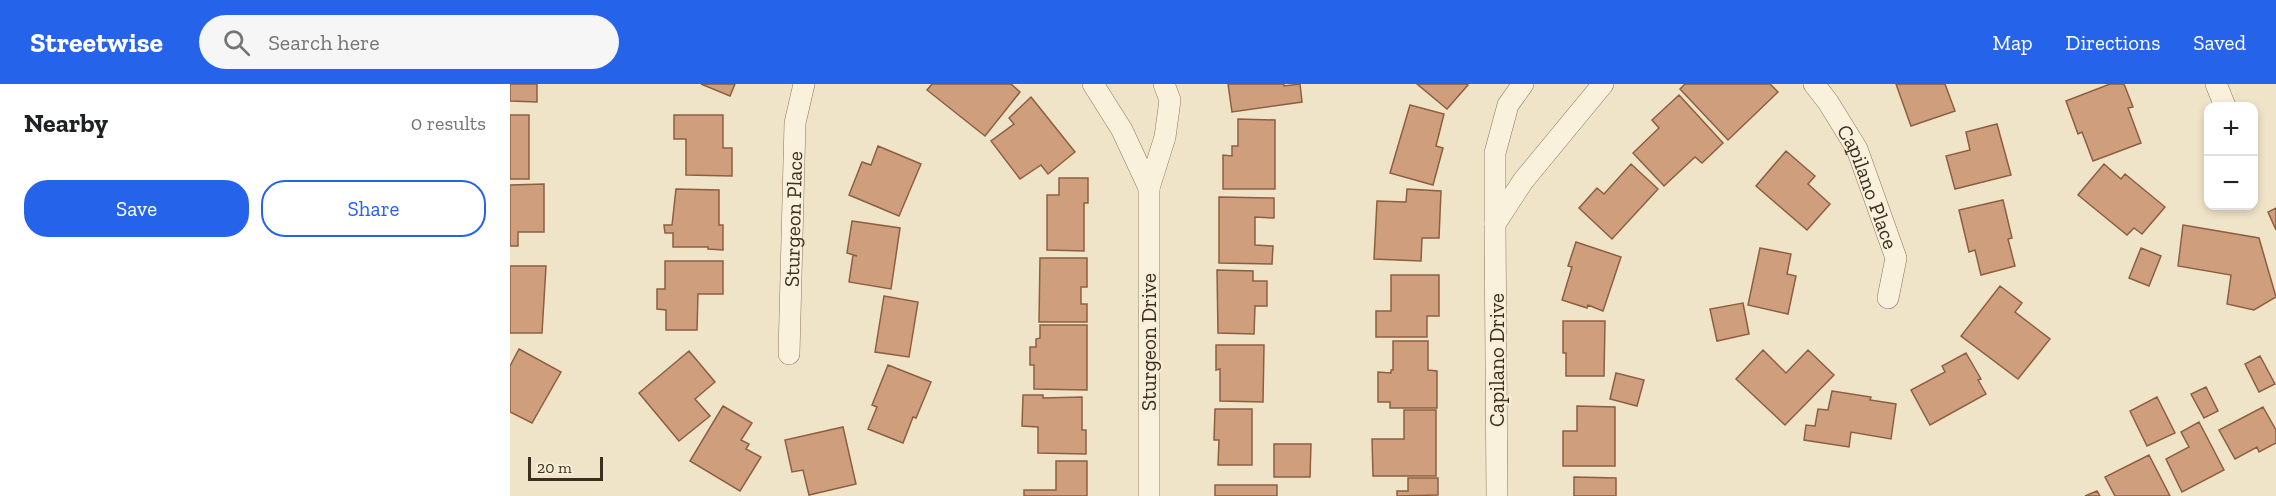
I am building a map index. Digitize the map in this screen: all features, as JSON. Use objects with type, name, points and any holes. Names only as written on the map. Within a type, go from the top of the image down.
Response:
[{"type":"street","name":"Sturgeon Place","points":[[789,354],[795,123],[804,84]]},
{"type":"street","name":"Sturgeon Drive","points":[[1093,84],[1122,130],[1149,188]]},
{"type":"street","name":"Sturgeon Drive","points":[[1149,496],[1149,188],[1165,137],[1170,100],[1164,84]]},
{"type":"street","name":"Capilano Drive","points":[[1497,496],[1495,153],[1508,105],[1523,84]]},
{"type":"street","points":[[1496,224],[1523,181],[1604,84]]},
{"type":"street","name":"Capilano Place","points":[[1814,84],[1857,149],[1896,258],[1888,298]]},
{"type":"street","points":[[2216,84],[2223,102]]},
{"type":"building","points":[[510,84],[537,84],[537,102],[510,101]]},
{"type":"building","points":[[701,84],[735,84],[730,96]]},
{"type":"building","points":[[932,84],[1011,84],[1020,92],[985,136],[927,90]]},
{"type":"building","points":[[1228,84],[1284,84],[1284,86],[1300,84],[1302,102],[1232,112]]},
{"type":"building","points":[[1417,84],[1466,84],[1468,85],[1447,109]]},
{"type":"building","points":[[1685,84],[1770,84],[1778,92],[1728,140],[1680,89]]},
{"type":"building","points":[[1896,84],[1945,84],[1955,111],[1911,126]]},
{"type":"building","points":[[2110,84],[2124,84],[2133,107],[2128,108],[2141,143],[2093,161],[2082,132],[2078,134],[2066,101]]},
{"type":"building","points":[[1679,95],[1723,143],[1702,163],[1695,157],[1664,186],[1633,153],[1659,128],[1652,120]]},
{"type":"building","points":[[1031,97],[1075,152],[1048,174],[1041,165],[1020,179],[991,141],[1014,124],[1009,118]]},
{"type":"building","points":[[1410,105],[1444,114],[1436,146],[1443,148],[1433,185],[1390,173]]},
{"type":"building","points":[[510,115],[529,115],[529,179],[510,179]]},
{"type":"building","points":[[674,115],[723,115],[723,148],[732,148],[732,176],[686,175],[686,139],[674,139]]},
{"type":"building","points":[[1238,119],[1275,120],[1275,189],[1223,189],[1223,155],[1232,156],[1232,146],[1238,146]]},
{"type":"building","points":[[1997,124],[2011,175],[1955,189],[1946,156],[1970,150],[1966,132]]},
{"type":"building","points":[[878,146],[921,164],[899,216],[849,195],[862,162],[871,165]]},
{"type":"building","points":[[1786,151],[1815,176],[1808,184],[1830,204],[1807,230],[1756,186]]},
{"type":"building","points":[[1631,164],[1658,189],[1612,239],[1579,208],[1597,188],[1604,194]]},
{"type":"building","points":[[2104,164],[2121,179],[2125,174],[2165,207],[2142,234],[2134,228],[2127,235],[2078,195]]},
{"type":"building","points":[[1059,178],[1088,178],[1088,203],[1084,203],[1084,251],[1047,250],[1047,195],[1059,195]]},
{"type":"building","points":[[544,184],[544,232],[518,232],[518,246],[510,246],[510,185]]},
{"type":"building","points":[[676,189],[719,190],[719,225],[723,225],[723,250],[708,249],[708,247],[673,247],[673,233],[665,233],[664,225],[672,225]]},
{"type":"building","points":[[1407,189],[1441,191],[1439,238],[1422,238],[1421,261],[1374,259],[1377,201],[1406,202]]},
{"type":"building","points":[[1219,197],[1274,198],[1274,218],[1255,217],[1255,245],[1273,246],[1272,264],[1219,263]]},
{"type":"building","points":[[2003,200],[2012,238],[2008,239],[2015,266],[1981,275],[1975,250],[1969,252],[1959,210]]},
{"type":"building","points":[[2276,208],[2276,230],[2268,212]]},
{"type":"building","points":[[852,221],[900,228],[891,289],[849,282],[853,255],[857,256],[847,253]]},
{"type":"building","points":[[2183,225],[2259,238],[2276,297],[2254,310],[2227,304],[2231,275],[2178,266]]},
{"type":"building","points":[[1576,242],[1621,257],[1603,311],[1588,305],[1587,308],[1562,300],[1572,267],[1568,266]]},
{"type":"building","points":[[1760,248],[1791,254],[1787,274],[1796,276],[1788,314],[1748,305]]},
{"type":"building","points":[[2141,248],[2161,256],[2149,286],[2129,278]]},
{"type":"building","points":[[1040,258],[1087,258],[1087,287],[1081,287],[1081,304],[1087,304],[1087,322],[1039,322]]},
{"type":"building","points":[[665,261],[723,261],[723,294],[698,294],[697,330],[666,330],[666,310],[657,309],[657,289],[665,289]]},
{"type":"building","points":[[510,266],[546,266],[542,333],[510,333]]},
{"type":"building","points":[[1217,270],[1253,271],[1253,281],[1267,281],[1267,306],[1255,306],[1254,334],[1218,333]]},
{"type":"building","points":[[1391,275],[1439,275],[1439,316],[1427,316],[1427,337],[1376,337],[1376,311],[1391,311]]},
{"type":"building","points":[[2000,286],[2022,303],[2015,312],[2050,339],[2018,379],[1961,336]]},
{"type":"building","points":[[884,296],[918,302],[909,357],[875,352]]},
{"type":"building","points":[[1743,303],[1749,334],[1717,341],[1710,309]]},
{"type":"building","points":[[1563,321],[1605,321],[1604,376],[1566,376]]},
{"type":"building","points":[[1040,325],[1087,325],[1087,390],[1034,389],[1034,365],[1030,365],[1030,347],[1036,347],[1036,339],[1040,338]]},
{"type":"building","points":[[1393,341],[1428,341],[1428,370],[1437,371],[1437,408],[1390,408],[1390,402],[1378,402],[1378,372],[1391,373],[1393,370]]},
{"type":"building","points":[[1216,345],[1264,345],[1263,402],[1220,401],[1220,369],[1216,370]]},
{"type":"building","points":[[519,349],[561,372],[532,423],[510,412],[510,366]]},
{"type":"building","points":[[1763,350],[1786,373],[1808,350],[1834,375],[1785,425],[1736,379]]},
{"type":"building","points":[[689,351],[715,382],[695,399],[710,416],[679,441],[639,393]]},
{"type":"building","points":[[1966,353],[1981,379],[1978,380],[1986,394],[1930,425],[1911,390],[1945,372],[1942,366]]},
{"type":"building","points":[[2260,356],[2275,384],[2259,392],[2245,364]]},
{"type":"building","points":[[888,365],[931,382],[903,443],[868,429],[877,407],[872,405]]},
{"type":"building","points":[[1616,373],[1644,380],[1637,406],[1610,399]]},
{"type":"building","points":[[2206,387],[2218,411],[2204,418],[2191,394]]},
{"type":"building","points":[[1832,391],[1871,397],[1870,400],[1896,404],[1891,439],[1851,432],[1849,447],[1804,440],[1806,425],[1815,426],[1818,409],[1828,410]]},
{"type":"building","points":[[1023,395],[1043,395],[1043,398],[1082,397],[1082,430],[1086,430],[1086,454],[1038,453],[1038,427],[1022,426]]},
{"type":"building","points":[[2157,397],[2175,433],[2147,446],[2130,411]]},
{"type":"building","points":[[723,406],[752,423],[741,440],[749,444],[746,449],[761,457],[740,491],[690,461]]},
{"type":"building","points":[[1577,406],[1615,407],[1615,466],[1563,466],[1563,431],[1577,431]]},
{"type":"building","points":[[2263,407],[2276,430],[2276,443],[2259,452],[2257,447],[2235,459],[2219,430]]},
{"type":"building","points":[[1215,409],[1252,409],[1252,465],[1218,465],[1219,440],[1214,440]]},
{"type":"building","points":[[1404,410],[1436,410],[1436,476],[1373,476],[1372,439],[1404,439]]},
{"type":"building","points":[[2199,422],[2224,470],[2182,492],[2166,459],[2189,447],[2181,432]]},
{"type":"building","points":[[843,427],[856,484],[809,495],[803,470],[792,472],[785,440]]},
{"type":"building","points":[[1274,444],[1311,444],[1310,477],[1274,477]]},
{"type":"building","points":[[2149,455],[2170,496],[2115,496],[2105,477]]},
{"type":"building","points":[[1056,461],[1087,461],[1087,496],[1024,496],[1024,490],[1056,490]]},
{"type":"building","points":[[1574,477],[1616,478],[1616,496],[1574,496]]},
{"type":"building","points":[[1408,478],[1438,478],[1438,495],[1397,496],[1397,491],[1408,491]]},
{"type":"building","points":[[1215,485],[1277,485],[1277,496],[1215,496]]},
{"type":"building","points":[[2097,491],[2100,496],[2085,496]]}]
